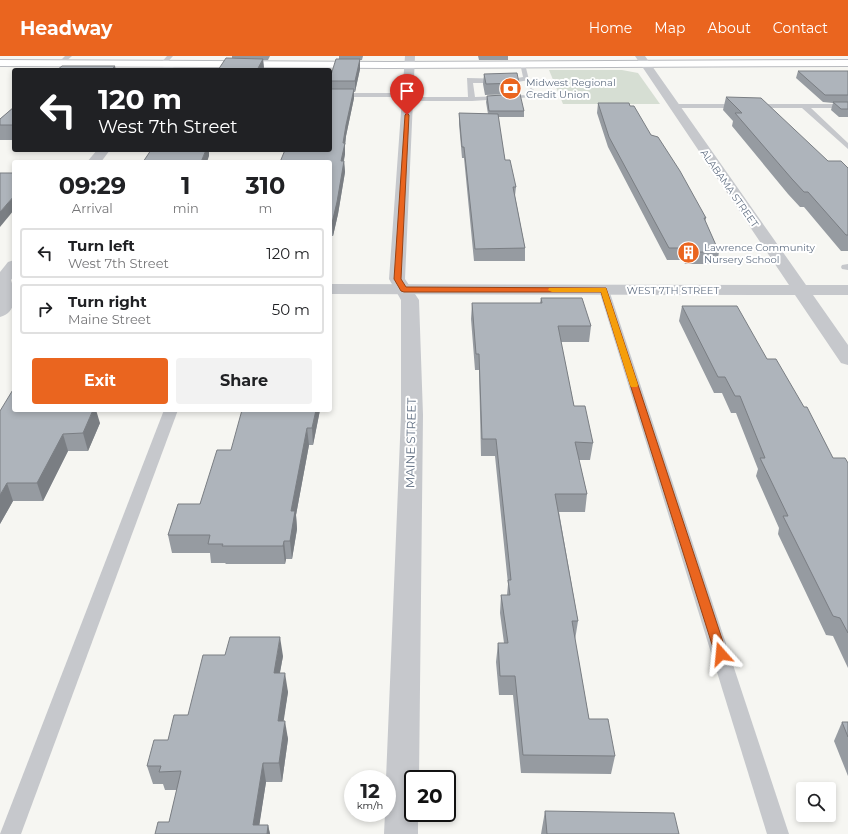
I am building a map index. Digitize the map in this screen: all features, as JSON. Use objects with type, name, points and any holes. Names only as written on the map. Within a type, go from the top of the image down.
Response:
[{"type":"highway","points":[[0,63],[167,63],[228,67],[327,67],[410,60],[522,64],[642,60],[848,64]]},
{"type":"street","name":"MAINE STREET","points":[[401,834],[412,415],[410,300],[397,279],[410,60]]},
{"type":"street","name":"ALABAMA STREET","points":[[642,60],[848,359]]},
{"type":"street","points":[[96,160],[102,152]]},
{"type":"street","points":[[0,312],[10,299],[2,280],[12,268]]},
{"type":"street","name":"WEST 7TH STREET","points":[[332,289],[848,290]]},
{"type":"lane","points":[[332,95],[472,99],[529,97],[532,96],[522,64]]},
{"type":"lane","points":[[472,99],[469,80],[512,81],[529,84]]},
{"type":"lane","points":[[332,100],[408,98]]},
{"type":"lane","points":[[674,106],[848,106]]},
{"type":"lane","points":[[804,106],[848,147]]},
{"type":"lane","points":[[604,290],[778,834]]},
{"type":"lane","points":[[10,834],[170,412]]},
{"type":"shaded area","points":[[549,70],[622,70],[638,73],[660,104],[563,104]]},
{"type":"building","points":[[226,58],[263,59],[258,68],[219,68]]},
{"type":"building","points":[[336,59],[360,59],[355,81],[332,81],[332,72]]},
{"type":"building","points":[[62,66],[115,66],[113,68],[60,68]]},
{"type":"building","points":[[798,71],[848,71],[848,95],[825,95]]},
{"type":"building","points":[[517,73],[519,83],[486,84],[484,74]]},
{"type":"building","points":[[332,89],[354,89],[343,143],[345,143],[341,161],[344,161],[332,223],[332,160],[281,160],[284,152],[332,152]]},
{"type":"building","points":[[520,94],[524,111],[489,111],[487,96]]},
{"type":"building","points":[[726,97],[761,98],[828,161],[841,161],[848,168],[848,235],[846,235],[808,192],[804,192],[792,179],[735,113],[742,113]]},
{"type":"building","points":[[833,102],[848,102],[848,109],[841,109]]},
{"type":"building","points":[[598,103],[629,103],[630,106],[634,106],[651,135],[658,137],[680,171],[706,218],[704,218],[719,252],[687,252],[685,248],[669,248],[609,137]]},
{"type":"building","points":[[12,109],[12,125],[0,125],[0,119]]},
{"type":"building","points":[[459,113],[498,114],[505,160],[510,160],[516,187],[513,187],[525,248],[475,249]]},
{"type":"building","points":[[150,152],[205,152],[202,160],[144,160]]},
{"type":"building","points":[[0,173],[12,173],[12,198],[0,212]]},
{"type":"building","points":[[541,298],[582,298],[591,326],[558,326],[574,406],[585,406],[593,443],[575,442],[587,494],[555,494],[578,621],[572,621],[589,719],[608,719],[615,756],[523,755],[515,676],[500,676],[498,643],[508,643],[501,595],[510,595],[508,580],[511,580],[496,439],[482,439],[479,354],[476,354],[472,303],[542,303]]},
{"type":"building","points":[[682,306],[737,306],[767,359],[776,359],[804,407],[807,407],[833,458],[845,458],[848,463],[848,633],[840,618],[833,616],[783,516],[788,516],[760,458],[765,458],[740,396],[735,396],[725,377],[718,377]]},
{"type":"building","points":[[12,391],[12,412],[92,412],[83,433],[63,434],[37,483],[7,483],[0,495],[0,411]]},
{"type":"building","points":[[241,412],[316,412],[312,428],[307,428],[291,511],[295,511],[290,541],[284,541],[283,546],[222,546],[223,544],[208,544],[210,535],[168,535],[178,504],[200,504],[217,450],[231,450]]},
{"type":"building","points":[[230,637],[280,637],[274,673],[285,673],[278,721],[285,721],[279,763],[263,763],[253,825],[268,825],[267,834],[155,834],[158,822],[169,822],[181,771],[159,772],[161,766],[147,766],[154,740],[168,740],[174,715],[188,715],[203,655],[225,655]]},
{"type":"building","points":[[842,722],[848,722],[848,737]]},
{"type":"building","points":[[545,811],[674,813],[679,834],[547,834]]},
{"type":"slow traffic","points":[[552,290],[604,290],[634,385]]},
{"type":"place","name":"Midwest Regional Credit Union","points":[[511,88]]},
{"type":"place","name":"Lawrence Community Nursery School","points":[[688,253]]},
{"type":"route","points":[[407,115],[397,279],[404,290],[604,290],[721,654]]}]
